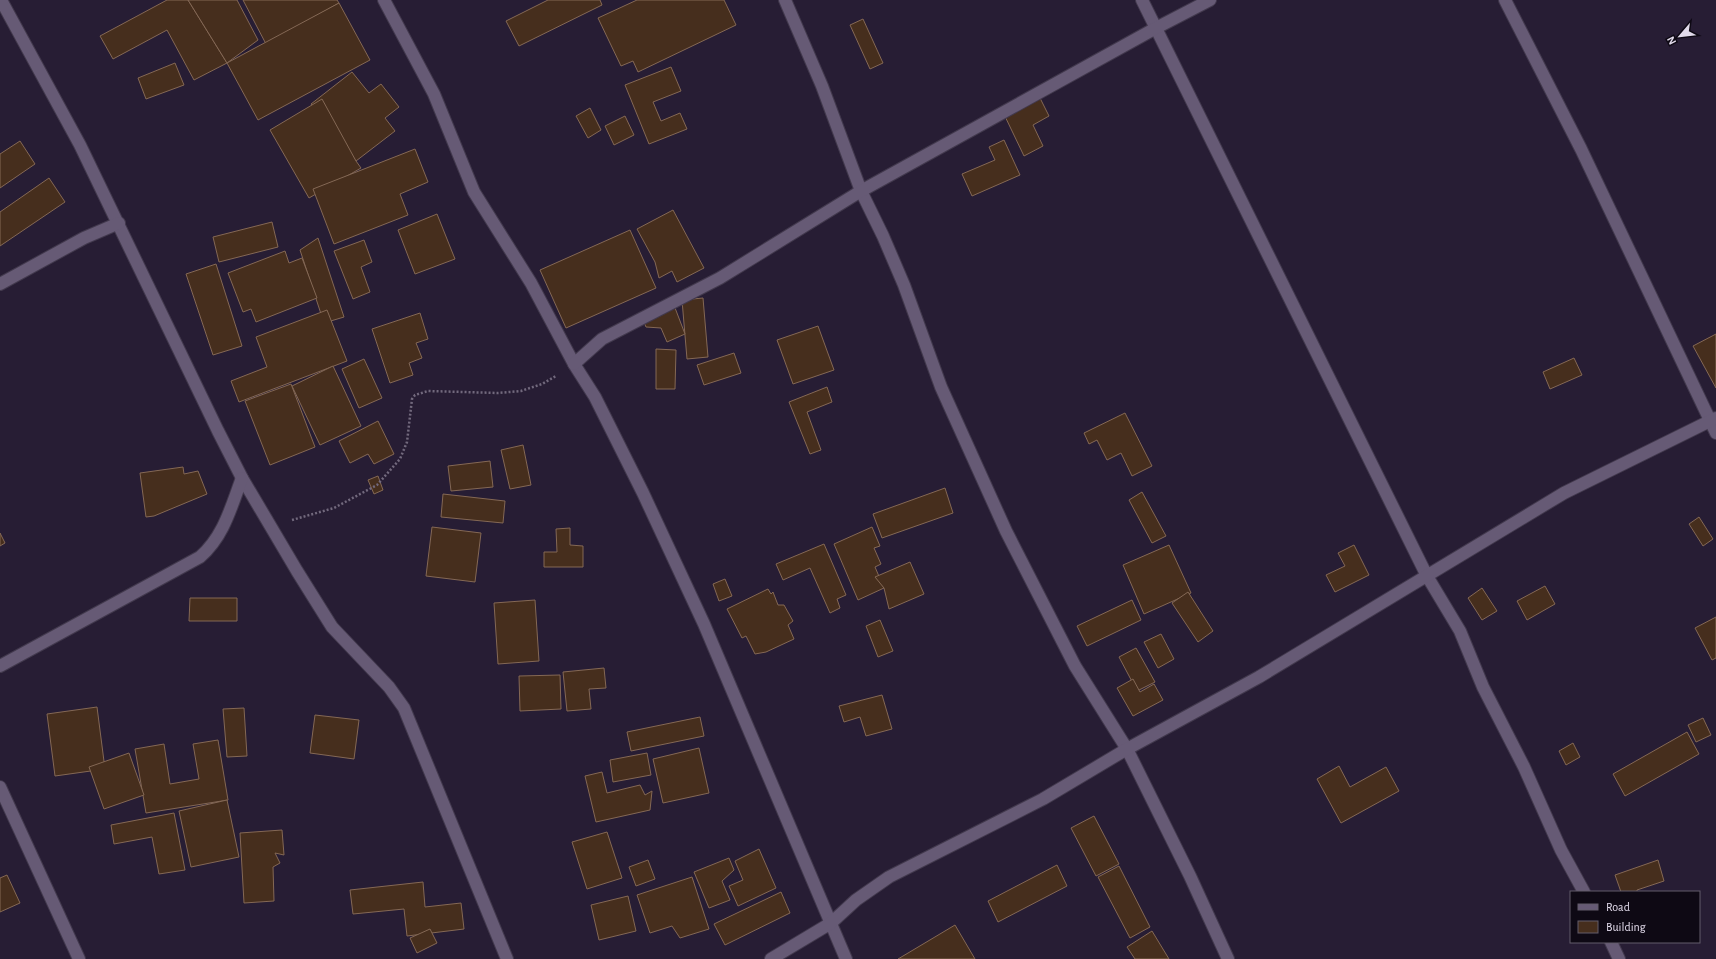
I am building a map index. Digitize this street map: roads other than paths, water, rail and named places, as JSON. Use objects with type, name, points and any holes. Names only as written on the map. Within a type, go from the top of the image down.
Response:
[{"type":"street","points":[[0,0],[80,145],[242,478],[332,627],[389,687],[404,708],[507,959]]},
{"type":"street","points":[[384,0],[434,94],[474,192],[531,283],[574,364],[602,409],[704,624],[846,959]]},
{"type":"street","points":[[785,0],[822,86],[861,190],[884,236],[904,285],[941,387],[1006,530],[1075,666],[1127,748],[1190,876],[1228,959]]},
{"type":"street","points":[[1142,0],[1427,576],[1460,631],[1483,687],[1524,767],[1561,850],[1583,891]]},
{"type":"street","points":[[574,364],[602,339],[720,278],[861,190],[1156,28],[1210,0]]},
{"type":"street","points":[[1505,0],[1581,149],[1713,420],[1716,433]]},
{"type":"street","points":[[0,284],[84,238],[119,223]]},
{"type":"street","points":[[771,959],[831,923],[856,900],[889,877],[1043,799],[1127,748],[1258,677],[1564,493],[1713,420]]},
{"type":"street","points":[[0,666],[200,557],[211,547],[220,534],[242,478]]},
{"type":"street","points":[[0,787],[79,959]]},
{"type":"street","points":[[1611,943],[1619,959]]}]
